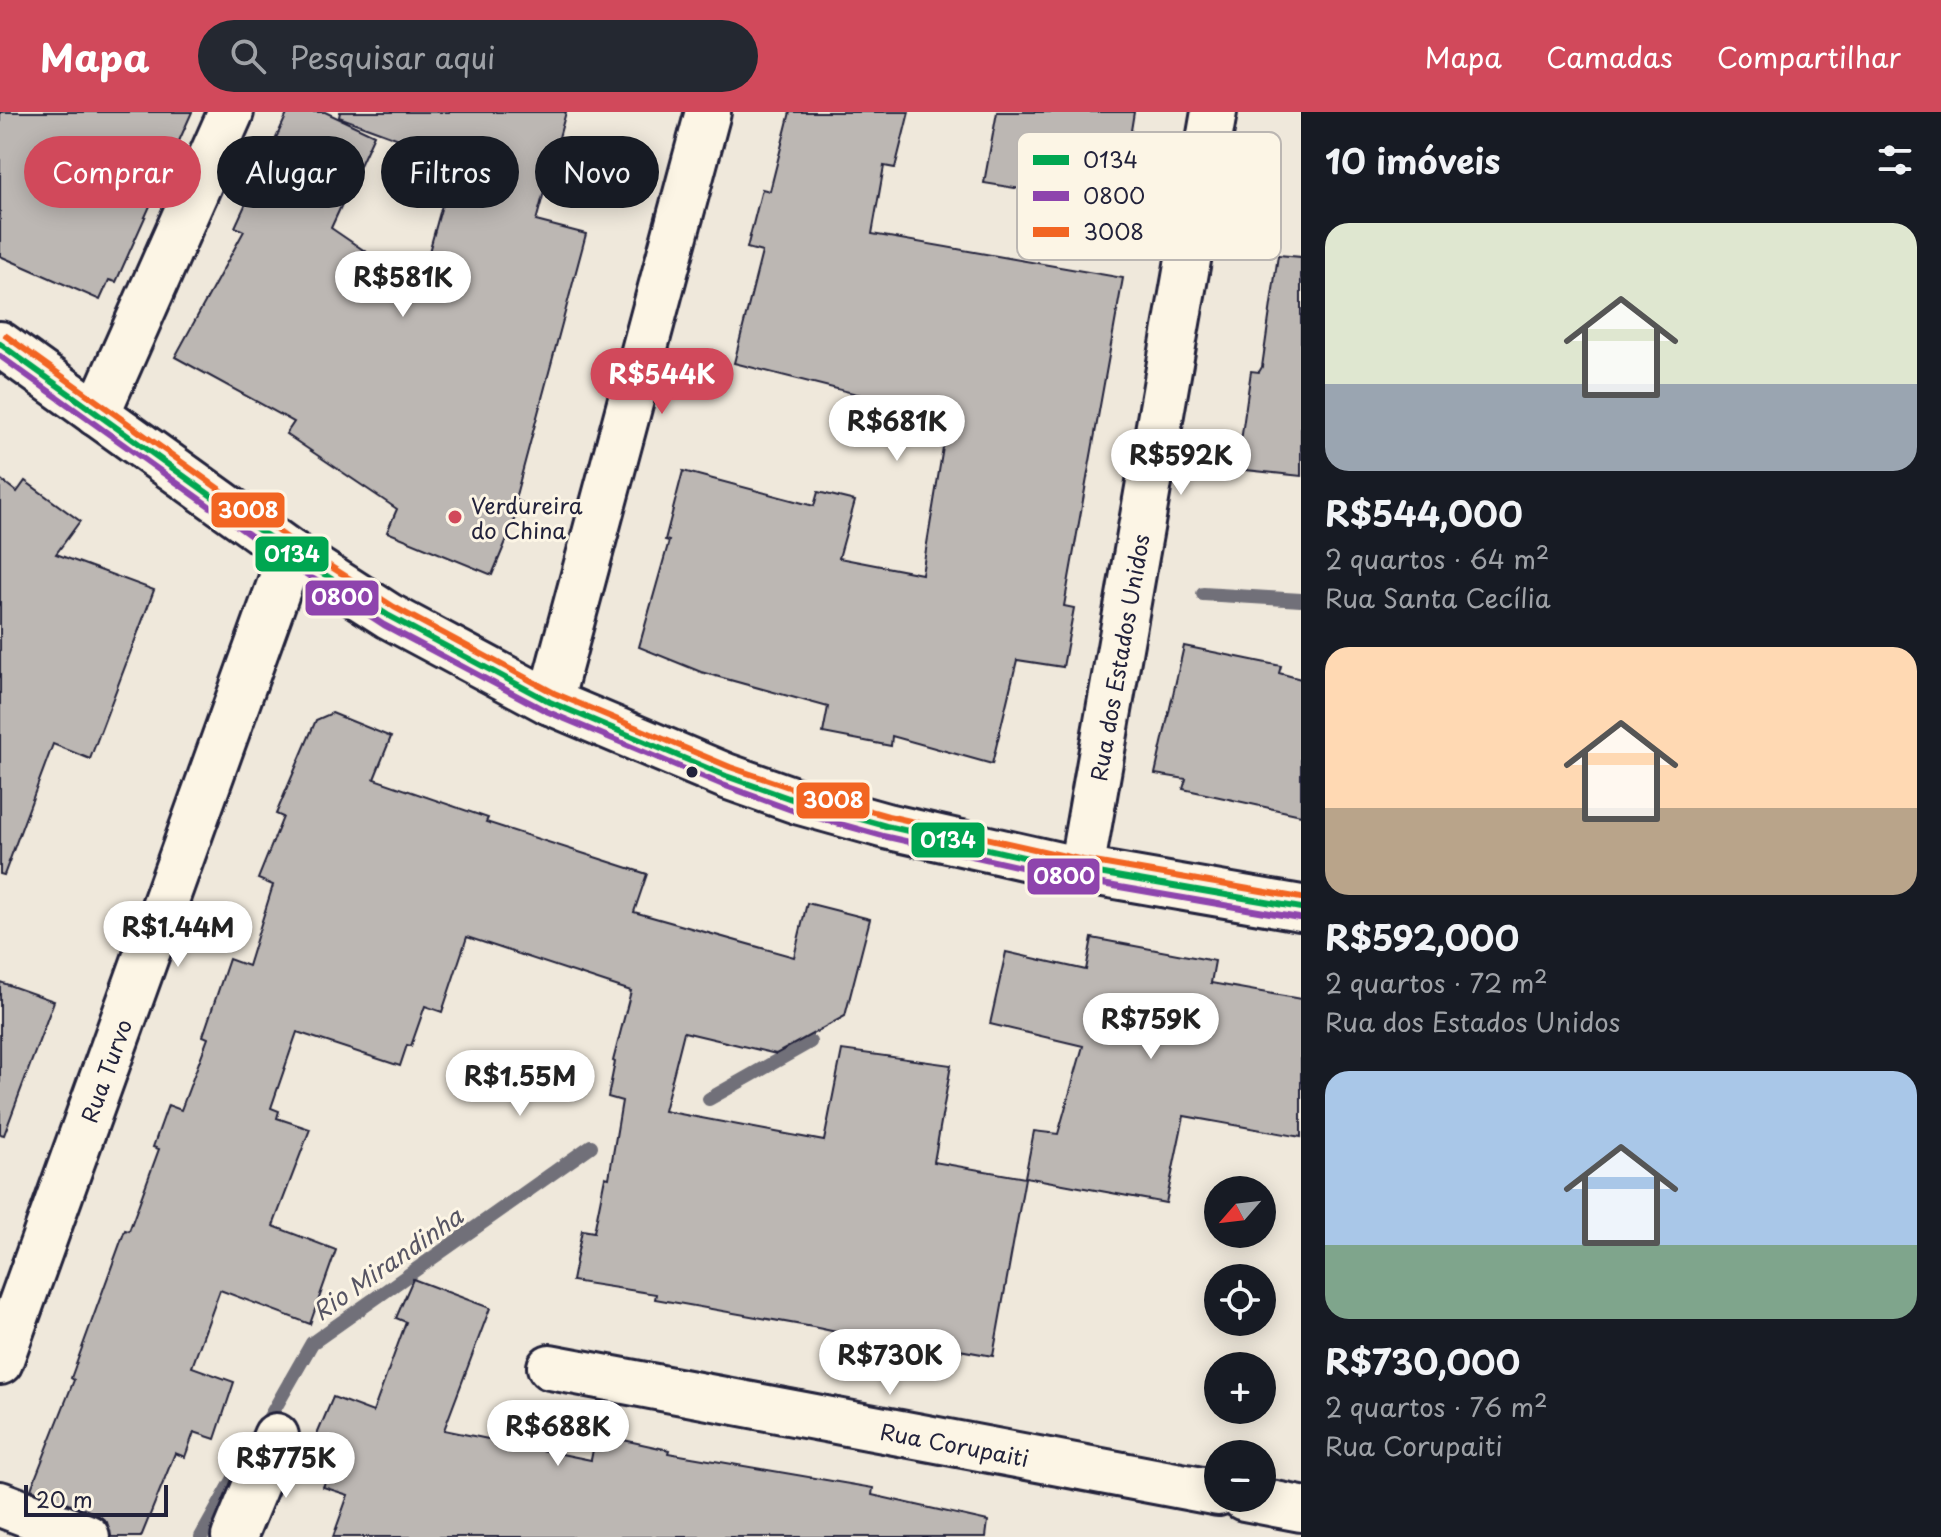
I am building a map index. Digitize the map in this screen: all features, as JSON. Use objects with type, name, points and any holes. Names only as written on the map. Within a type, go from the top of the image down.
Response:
[{"type":"street","points":[[97,414],[231,112]]},
{"type":"street","points":[[550,702],[708,112]]},
{"type":"street","name":"Rua dos Estados Unidos","points":[[1210,132],[1214,112]]},
{"type":"street","name":"Rua dos Estados Unidos","points":[[1081,870],[1188,260]]},
{"type":"street","points":[[0,344],[291,553],[389,616],[550,702],[726,776],[800,802],[886,826],[1081,870],[1301,908]]},
{"type":"street","name":"Rua Turvo","points":[[0,1362],[291,553]]},
{"type":"street","name":"Rua Corupaiti","points":[[550,1367],[1204,1490]]},
{"type":"street","points":[[234,1537],[276,1436]]},
{"type":"street","points":[[0,1504],[87,1537]]},
{"type":"street","points":[[1276,1504],[1301,1509]]},
{"type":"building","points":[[0,112],[192,112],[181,136],[24,136],[24,208],[149,208],[116,282],[109,280],[100,300],[0,256]]},
{"type":"building","points":[[288,112],[325,112],[374,135],[365,154],[365,136],[277,136]]},
{"type":"building","points":[[340,112],[566,112],[559,136],[535,136],[535,208],[540,208],[536,221],[586,234],[515,499],[522,503],[492,575],[387,532],[397,509],[286,434],[294,422],[175,357],[244,231],[235,227],[244,208],[340,208],[331,228],[419,288],[441,208],[519,208],[519,136],[391,136],[339,117]]},
{"type":"building","points":[[790,112],[909,112],[895,168],[884,166],[872,234],[1123,278],[1064,606],[1074,608],[1063,667],[1017,660],[992,764],[892,736],[891,746],[823,733],[828,707],[701,672],[639,647],[669,541],[665,540],[683,471],[814,506],[818,492],[855,501],[839,558],[922,574],[948,417],[734,363],[762,252],[747,248],[762,189],[770,191]]},
{"type":"building","points":[[997,112],[1134,112],[1131,132],[1017,132],[1017,188],[984,183]]},
{"type":"building","points":[[1281,255],[1301,257],[1301,476],[1237,469],[1251,371],[1259,372],[1277,260],[1281,260]]},
{"type":"building","points":[[0,479],[17,492],[25,481],[80,521],[56,554],[154,590],[90,759],[53,744],[4,875],[0,874]]},
{"type":"building","points":[[1184,646],[1281,666],[1279,673],[1301,679],[1301,815],[1183,789],[1186,779],[1155,774]]},
{"type":"building","points":[[332,713],[391,737],[374,779],[488,818],[486,822],[647,874],[634,912],[794,957],[807,903],[870,919],[845,1016],[776,1054],[684,1032],[664,1111],[824,1141],[842,1050],[951,1065],[934,1162],[1025,1178],[993,1356],[959,1350],[957,1358],[813,1327],[655,1299],[656,1294],[572,1281],[582,1230],[594,1232],[605,1177],[609,1178],[622,1101],[608,1097],[613,1061],[631,991],[467,937],[442,1012],[425,1006],[411,1046],[407,1045],[400,1066],[297,1032],[271,1108],[279,1111],[277,1118],[310,1129],[273,1226],[336,1250],[310,1324],[220,1290],[192,1367],[234,1382],[215,1439],[194,1432],[185,1457],[175,1453],[141,1537],[111,1537],[107,1522],[97,1514],[31,1489],[74,1380],[71,1378],[125,1230],[129,1231],[159,1149],[153,1147],[168,1105],[181,1110],[208,1038],[203,1036],[229,959],[248,966],[273,885],[258,879],[283,817],[276,814],[316,720]]},
{"type":"building","points":[[1092,938],[1215,961],[1211,983],[1301,999],[1301,1137],[1184,1116],[1166,1203],[1025,1177],[1034,1131],[1058,1134],[1083,1046],[990,1024],[1006,952],[1086,970]]},
{"type":"building","points":[[0,982],[54,1001],[4,1135],[0,1134]]},
{"type":"building","points":[[413,1279],[490,1308],[444,1430],[591,1460],[596,1434],[669,1450],[668,1453],[873,1488],[872,1495],[988,1521],[986,1537],[333,1537],[348,1495],[323,1487],[326,1480],[302,1470],[333,1397],[373,1412],[406,1322],[396,1318]]},
{"type":"waterway","name":"Rio Mirandinha","points":[[1203,594],[1301,600]]},
{"type":"waterway","name":"Rio Mirandinha","points":[[709,1099],[810,1042]]},
{"type":"waterway","name":"Rio Mirandinha","points":[[263,1429],[312,1343],[591,1146]]},
{"type":"waterway","name":"Rio Mirandinha","points":[[201,1537],[242,1464]]},
{"type":"transit line","name":"3008","points":[[6,336],[297,545],[394,607],[554,693],[730,767],[888,816],[1083,860],[1301,898]]},
{"type":"transit line","name":"0134","points":[[0,344],[291,553],[389,616],[550,702],[726,776],[800,802],[886,826],[1081,870],[1301,908]]},
{"type":"transit line","name":"0800","points":[[0,356],[286,561],[384,625],[546,711],[723,785],[797,812],[883,836],[1079,880],[1299,918]]},
{"type":"place","name":"Verdureira do China","points":[[455,517]]}]
